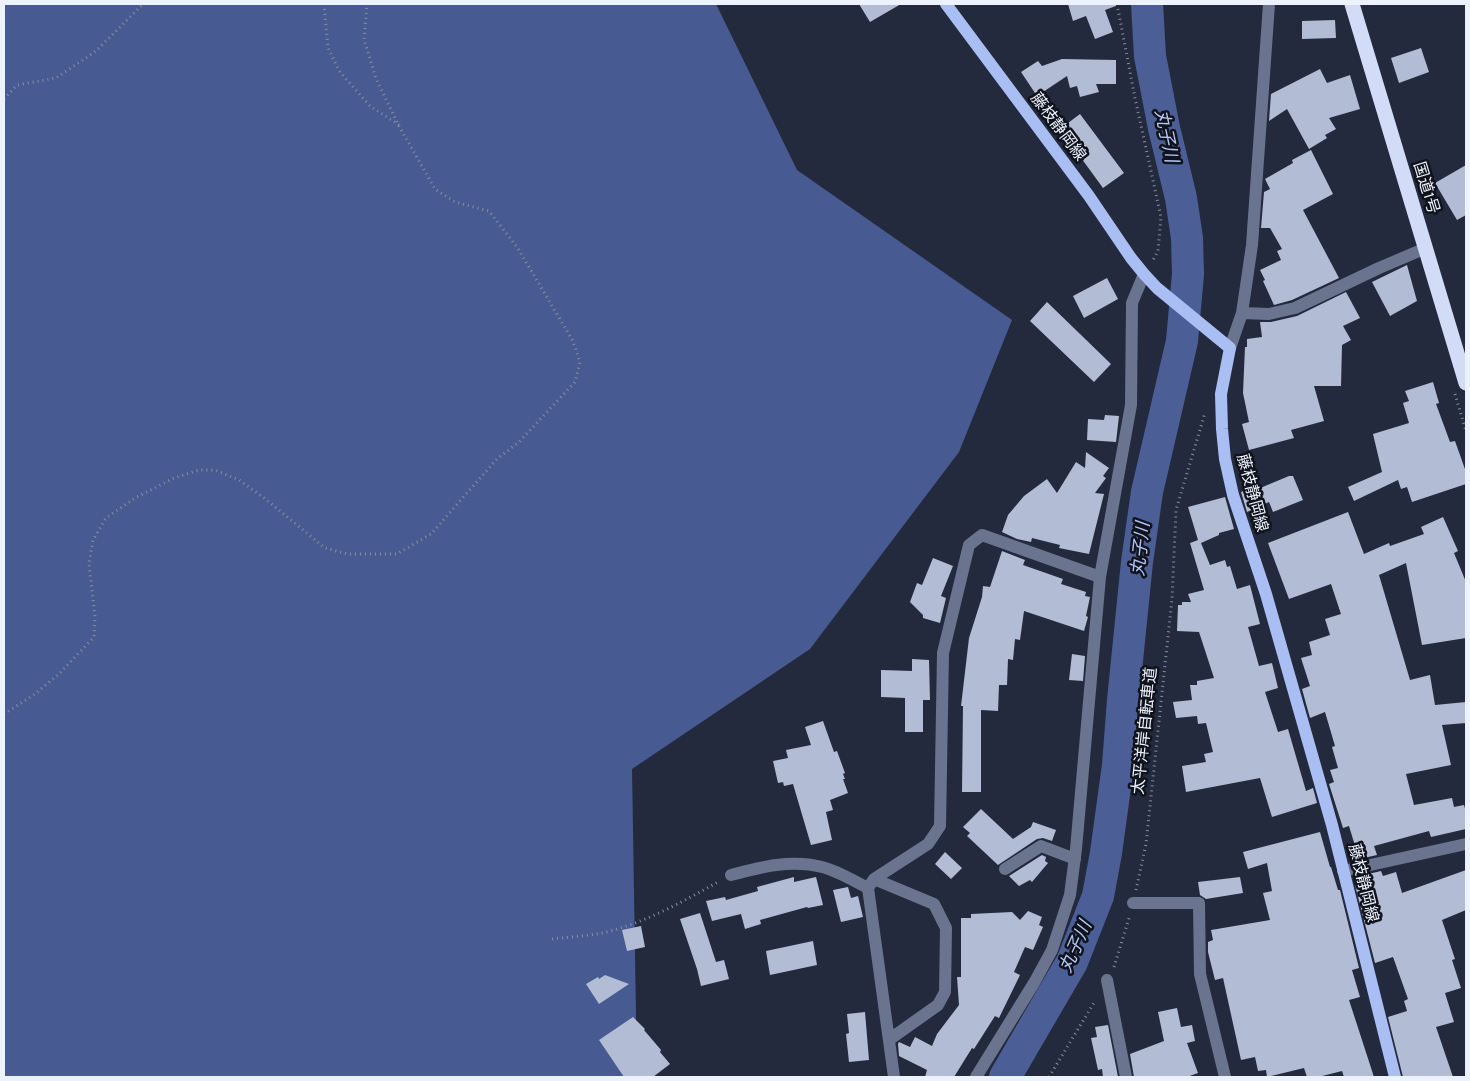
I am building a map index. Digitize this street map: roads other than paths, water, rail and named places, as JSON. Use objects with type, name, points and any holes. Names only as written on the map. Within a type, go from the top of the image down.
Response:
[{"type":"highway","name":"国道1号","points":[[1352,4],[1466,383]]},
{"type":"main road","name":"藤枝静岡線","points":[[946,4],[1089,196],[1144,274],[1157,288],[1230,348],[1221,394],[1225,459],[1332,825],[1395,1077]]},
{"type":"street","points":[[1230,348],[1242,313],[1252,245],[1269,4]]},
{"type":"street","points":[[1242,313],[1269,314],[1295,308],[1426,248]]},
{"type":"street","points":[[976,1077],[1052,950],[1070,895],[1075,859],[1100,578],[1131,405],[1132,303],[1144,274]]},
{"type":"street","points":[[871,883],[928,844],[940,826],[943,652],[969,545],[982,536],[1100,578]]},
{"type":"street","points":[[1343,871],[1466,844]]},
{"type":"street","points":[[1005,869],[1041,846],[1075,859]]},
{"type":"street","points":[[730,875],[766,865],[805,864],[824,867],[934,904],[946,928],[945,992],[938,1005],[890,1039]]},
{"type":"street","points":[[871,883],[894,1077]]},
{"type":"street","points":[[1133,903],[1199,903],[1200,974],[1225,1077]]},
{"type":"street","points":[[1107,980],[1126,1077]]},
{"type":"waterway","name":"丸子川","points":[[1005,1077],[1072,962],[1098,896],[1118,765],[1137,562],[1147,492],[1182,341],[1188,274],[1187,238],[1181,198],[1164,128],[1150,56],[1147,4]]}]
